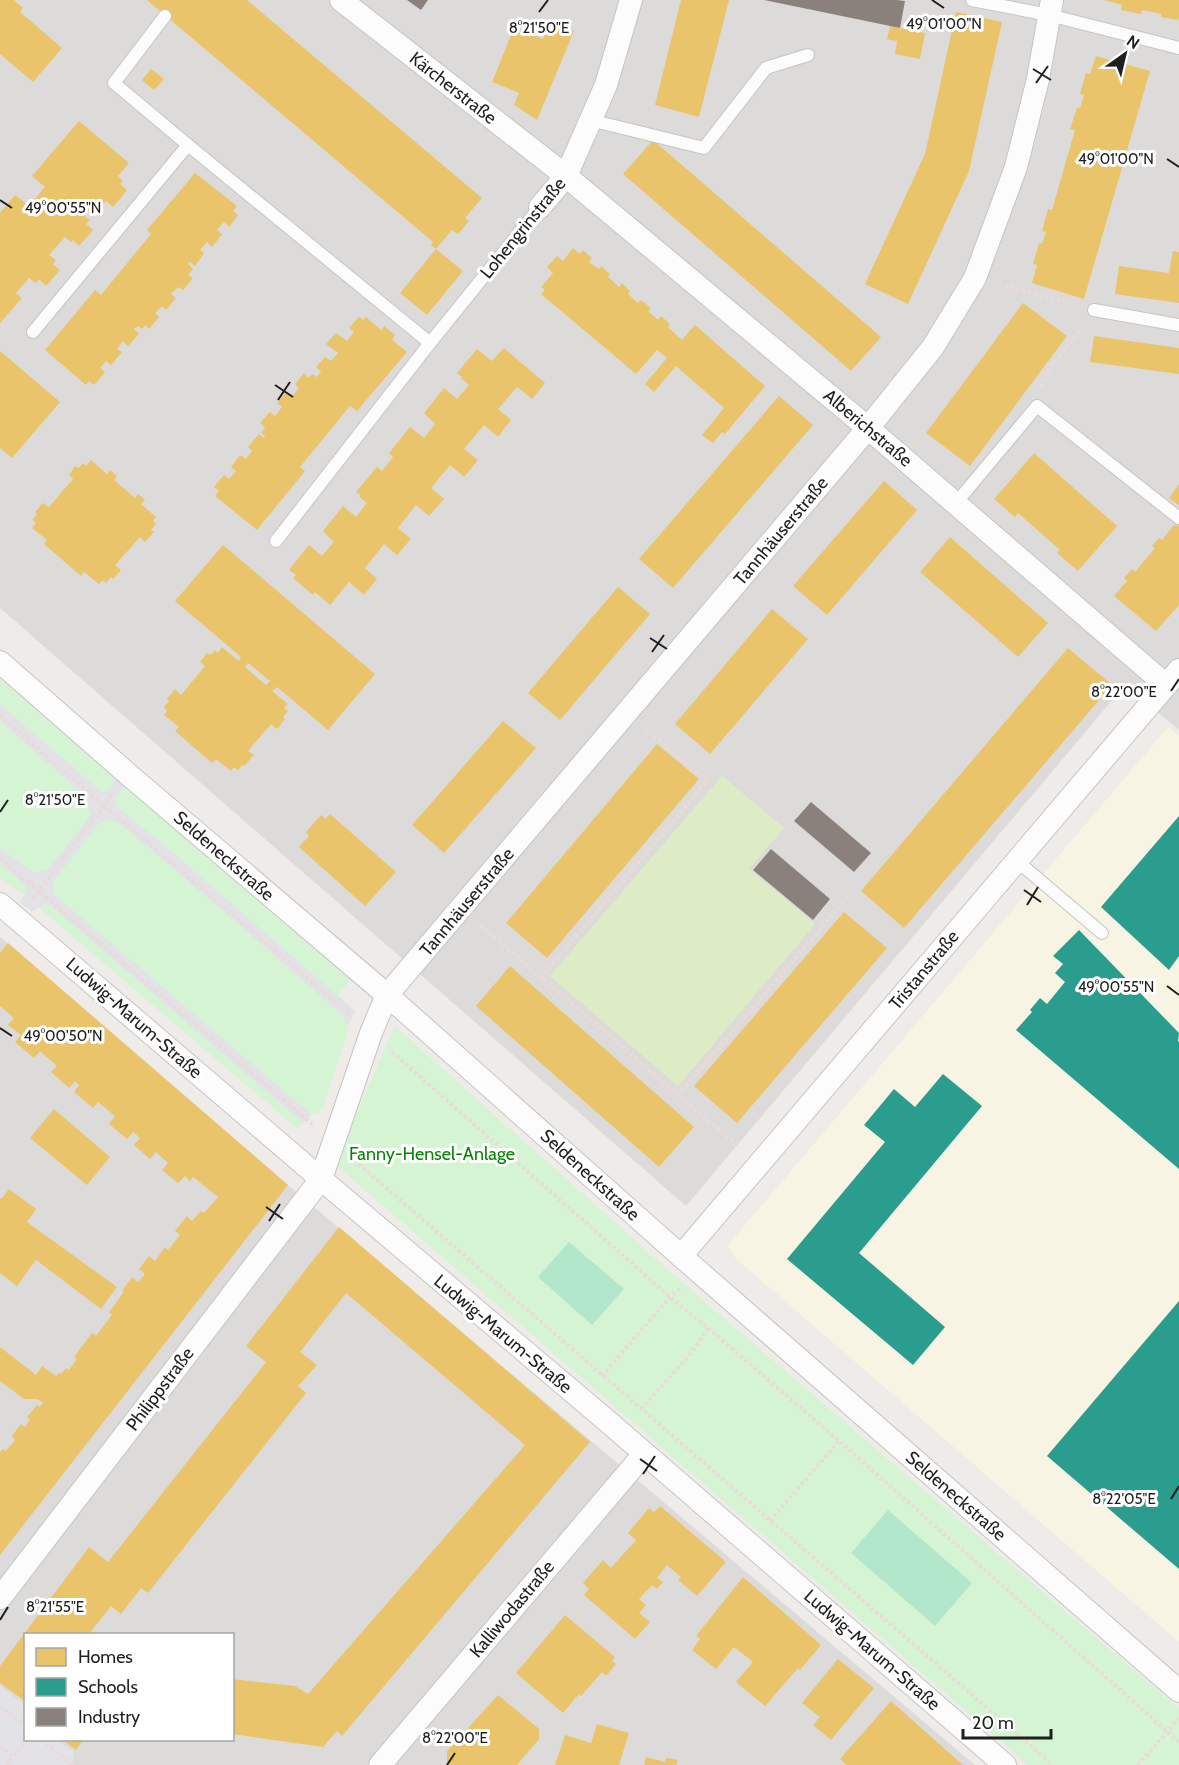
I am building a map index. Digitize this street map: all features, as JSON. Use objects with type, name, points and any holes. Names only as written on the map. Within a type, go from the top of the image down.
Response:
[{"type":"street","name":"Kärcherstraße","points":[[341,0],[566,176]]},
{"type":"street","name":"Lohengrinstraße","points":[[540,207],[566,176],[606,85],[631,0]]},
{"type":"street","name":"Tannhäuserstraße","points":[[371,1033],[387,995],[868,428],[933,347],[975,278],[1016,167],[1038,79],[1050,8]]},
{"type":"street","name":"Alberichstraße","points":[[566,176],[956,503],[1173,677]]},
{"type":"street","name":"Seldeneckstraße","points":[[0,662],[387,995],[689,1263],[1179,1691]]},
{"type":"street","name":"Tristanstraße","points":[[689,1263],[759,1164],[1173,677]]},
{"type":"street","name":"Ludwig-Marum-Straße","points":[[0,904],[582,1400],[1005,1765]]},
{"type":"street","name":"Philippstraße","points":[[0,1598],[321,1179],[371,1033]]},
{"type":"street","name":"Kalliwodastraße","points":[[380,1765],[644,1454]]},
{"type":"lane","points":[[972,0],[1050,8],[1179,48]]},
{"type":"lane","points":[[165,16],[114,84],[430,344]]},
{"type":"lane","points":[[590,120],[704,148],[766,68],[808,55]]},
{"type":"lane","points":[[33,332],[188,145]]},
{"type":"lane","name":"Lohengrinstraße","points":[[276,541],[540,207]]},
{"type":"lane","points":[[1094,310],[1179,325]]},
{"type":"lane","points":[[956,503],[1036,406],[1179,518]]},
{"type":"lane","points":[[1017,861],[1102,933]]},
{"type":"path","points":[[975,278],[1094,310],[1044,375],[1036,406]]},
{"type":"path","points":[[541,978],[707,782],[627,713]]},
{"type":"path","points":[[0,716],[371,1033],[670,1297],[839,1441],[1179,1742]]},
{"type":"path","points":[[18,918],[129,775]]},
{"type":"path","points":[[0,858],[333,1142],[1053,1765]]},
{"type":"path","points":[[678,1095],[851,894]]},
{"type":"path","points":[[461,909],[759,1164]]},
{"type":"path","points":[[582,1400],[670,1297],[685,1285],[689,1263]]},
{"type":"path","points":[[641,1409],[694,1349],[708,1328]]},
{"type":"path","points":[[770,1521],[839,1441]]},
{"type":"path","points":[[0,1707],[24,1725]]},
{"type":"path","points":[[1138,1765],[1179,1718]]},
{"type":"path","points":[[7,1765],[26,1741]]},
{"type":"path","points":[[43,1741],[73,1765]]},
{"type":"path","points":[[0,1747],[13,1757]]},
{"type":"shaded area","points":[[0,0],[1179,0],[1179,730],[1125,685],[686,1206],[0,608]]},
{"type":"shaded area","points":[[0,704],[101,791],[107,791],[114,782],[114,776],[125,786],[115,798],[117,807],[169,849],[355,1011],[348,1026],[342,1015],[222,910],[122,825],[114,821],[107,820],[99,823],[54,881],[52,888],[55,895],[311,1114],[303,1123],[50,905],[43,904],[32,912],[20,902],[25,895],[26,887],[0,864],[0,848],[35,873],[47,870],[90,815],[87,799],[0,721]]},
{"type":"shaded area","points":[[1168,727],[1179,736],[1179,1642],[735,1258],[728,1245]]},
{"type":"shaded area","points":[[0,937],[288,1185],[975,1765],[0,1765]]},
{"type":"shaded area","points":[[0,1686],[24,1704],[24,1741],[59,1741],[74,1752],[72,1765],[0,1765]]},
{"type":"green space","points":[[0,679],[350,980],[338,995],[355,1011],[348,1026],[348,1033],[323,1107],[317,1113],[311,1114],[298,1129],[38,907],[32,912],[20,902],[25,895],[0,878]]},
{"type":"green space","points":[[722,776],[784,828],[749,869],[815,924],[678,1086],[550,976]]},
{"type":"green space","name":"Fanny-Hensel-Anlage","points":[[395,1026],[685,1285],[1179,1709],[1179,1765],[1028,1765],[335,1164]]},
{"type":"green space","points":[[569,1242],[624,1289],[592,1325],[538,1277]]},
{"type":"green space","points":[[888,1510],[972,1583],[935,1626],[851,1553]]},
{"type":"building: Homes","points":[[0,0],[14,0],[23,8],[20,12],[62,48],[33,82],[0,54]]},
{"type":"building: Homes","points":[[147,0],[247,0],[482,198],[465,218],[469,221],[458,234],[452,230],[436,249],[431,245],[433,242]]},
{"type":"building: Homes","points":[[681,0],[729,0],[699,117],[655,105]]},
{"type":"building: Homes","points":[[1104,0],[1179,0],[1179,17],[1178,20],[1142,10],[1141,14],[1121,10],[1122,5]]},
{"type":"building: Homes","points":[[956,12],[1002,22],[969,171],[908,304],[865,284],[925,154]]},
{"type":"building: Homes","points":[[550,22],[574,31],[537,120],[514,105],[519,93],[492,82],[514,28],[543,39]]},
{"type":"building: Homes","points":[[890,26],[925,33],[920,59],[895,54],[897,41],[887,39]]},
{"type":"building: Homes","points":[[1096,56],[1150,71],[1084,299],[1032,283],[1037,265],[1033,264],[1039,243],[1042,244],[1046,232],[1042,231],[1048,209],[1052,210],[1075,130],[1070,129],[1084,95],[1080,94],[1086,73],[1090,74]]},
{"type":"building: Homes","points":[[151,69],[164,79],[154,90],[142,80]]},
{"type":"building: Homes","points":[[79,121],[129,163],[118,176],[123,181],[120,184],[127,190],[113,207],[106,201],[102,205],[97,201],[84,216],[90,220],[86,224],[93,230],[79,246],[73,240],[71,242],[65,237],[49,255],[56,260],[53,264],[60,270],[46,286],[39,279],[36,283],[29,278],[16,293],[22,298],[0,323],[0,213],[15,195],[29,206],[45,187],[32,176]]},
{"type":"building: Homes","points":[[653,140],[881,337],[851,371],[623,174]]},
{"type":"building: Homes","points":[[195,173],[237,206],[233,211],[238,215],[229,227],[224,222],[217,230],[222,234],[212,247],[207,242],[200,250],[204,253],[195,266],[190,262],[188,264],[193,269],[188,275],[193,278],[183,290],[178,287],[171,294],[176,298],[166,310],[162,306],[155,313],[159,317],[149,329],[145,325],[142,329],[138,326],[134,329],[139,334],[128,346],[123,341],[117,349],[122,352],[111,365],[106,361],[100,368],[105,372],[94,385],[89,381],[86,385],[45,350],[95,290],[101,295],[151,234],[147,230]]},
{"type":"building: Homes","points":[[573,248],[580,254],[583,250],[592,258],[589,262],[599,269],[601,266],[610,274],[608,277],[619,287],[622,283],[630,291],[628,294],[638,303],[641,300],[651,308],[648,311],[658,320],[661,316],[670,324],[668,327],[682,340],[695,325],[765,386],[725,434],[722,432],[713,443],[702,435],[724,408],[676,366],[654,392],[645,384],[667,358],[657,350],[636,374],[541,294],[545,290],[541,287],[553,273],[547,267],[557,256],[563,261]]},
{"type":"building: Homes","points":[[436,249],[463,271],[427,315],[400,293]]},
{"type":"building: Homes","points":[[1173,251],[1179,252],[1179,303],[1115,294],[1119,266],[1169,273]]},
{"type":"building: Homes","points":[[1023,303],[1067,336],[970,466],[926,433]]},
{"type":"building: Homes","points":[[359,317],[363,320],[366,317],[381,330],[384,326],[395,335],[392,340],[407,352],[357,411],[350,406],[300,467],[305,471],[257,530],[215,496],[219,491],[214,487],[224,475],[229,479],[236,471],[231,467],[240,455],[246,459],[252,451],[248,447],[259,434],[264,438],[265,436],[261,433],[265,427],[260,423],[270,412],[275,416],[282,407],[277,403],[286,392],[292,397],[299,388],[295,384],[304,373],[308,378],[312,374],[317,377],[321,372],[316,367],[325,357],[331,361],[338,353],[326,344],[336,333],[347,341],[354,332],[349,328]]},
{"type":"building: Homes","points":[[1094,336],[1179,348],[1179,374],[1090,362]]},
{"type":"building: Homes","points":[[504,348],[545,383],[532,399],[517,387],[498,409],[511,420],[498,437],[484,425],[464,449],[478,460],[464,477],[450,465],[431,488],[444,499],[429,516],[416,505],[398,528],[411,539],[397,555],[384,544],[365,568],[377,579],[364,595],[349,582],[330,605],[315,592],[313,595],[293,578],[296,575],[289,570],[309,545],[322,556],[334,542],[323,531],[343,506],[356,517],[367,503],[356,492],[377,467],[382,471],[393,457],[389,453],[410,427],[424,438],[435,424],[424,413],[444,388],[457,399],[469,385],[457,373],[477,349],[492,361]]},
{"type":"building: Homes","points":[[0,351],[60,402],[12,458],[0,448]]},
{"type":"building: Homes","points":[[779,396],[813,425],[673,588],[639,559]]},
{"type":"building: Homes","points":[[1034,453],[1117,526],[1078,571],[1057,553],[1060,550],[1018,513],[1015,517],[994,499]]},
{"type":"building: Homes","points":[[91,460],[107,474],[110,470],[117,476],[114,480],[135,498],[138,494],[145,500],[141,504],[156,517],[153,521],[156,524],[151,530],[154,532],[145,542],[140,537],[115,565],[121,570],[113,579],[111,577],[106,583],[103,580],[99,584],[84,572],[81,576],[44,544],[47,540],[32,528],[36,523],[32,520],[37,514],[35,512],[43,503],[49,507],[73,479],[69,475],[75,466],[79,468],[83,463],[86,466]]},
{"type":"building: Homes","points":[[884,481],[917,510],[827,615],[793,586]]},
{"type":"building: Homes","points":[[1179,484],[1179,505],[1169,498]]},
{"type":"building: Homes","points":[[1179,523],[1179,605],[1156,631],[1114,596],[1127,581],[1124,578],[1132,569],[1135,572],[1155,548],[1152,546],[1159,538],[1162,540],[1174,525],[1177,526]]},
{"type":"building: Homes","points":[[950,537],[1048,623],[1018,657],[920,572]]},
{"type":"building: Homes","points":[[223,545],[375,674],[328,730],[277,687],[272,691],[288,704],[284,708],[288,711],[283,717],[285,719],[277,729],[271,724],[248,751],[254,755],[244,766],[242,765],[238,770],[234,767],[231,771],[216,759],[212,763],[175,731],[179,727],[164,715],[167,711],[164,707],[169,701],[167,699],[175,689],[181,695],[205,666],[200,662],[207,653],[210,655],[215,650],[218,653],[222,647],[239,661],[241,657],[175,601]],"holes":[[[248,663],[270,681],[266,685],[245,667]]]},
{"type":"building: Homes","points":[[618,587],[650,614],[560,720],[528,693]]},
{"type":"building: Homes","points":[[772,609],[808,639],[710,754],[675,724]]},
{"type":"building: Homes","points":[[1068,648],[1112,685],[904,928],[861,891]]},
{"type":"building: Homes","points":[[503,721],[536,748],[444,853],[412,825]]},
{"type":"building: Homes","points":[[657,744],[699,779],[547,958],[506,923]]},
{"type":"building: Homes","points":[[330,814],[396,872],[365,906],[299,847],[309,836],[306,832],[321,815],[326,819]]},
{"type":"building: Homes","points":[[844,912],[887,948],[737,1123],[694,1086]]},
{"type":"building: Homes","points":[[8,943],[288,1185],[0,1555],[0,1452],[3,1449],[6,1451],[15,1440],[12,1436],[21,1424],[25,1427],[30,1420],[27,1417],[37,1405],[40,1407],[43,1403],[38,1399],[24,1399],[0,1381],[0,1347],[36,1375],[42,1366],[56,1376],[66,1368],[69,1370],[77,1359],[74,1357],[92,1333],[96,1336],[112,1315],[109,1312],[132,1277],[138,1282],[145,1274],[139,1269],[149,1256],[155,1261],[165,1247],[168,1250],[180,1235],[175,1231],[187,1216],[192,1221],[201,1211],[204,1213],[218,1197],[193,1177],[190,1181],[185,1176],[178,1183],[162,1170],[168,1163],[156,1152],[150,1159],[134,1145],[140,1138],[133,1132],[127,1139],[109,1124],[115,1116],[98,1102],[93,1108],[74,1092],[79,1085],[75,1081],[69,1088],[51,1072],[57,1066],[40,1051],[34,1058],[15,1042],[21,1035],[8,1025],[14,1018],[0,1006],[0,953]]},
{"type":"building: Homes","points":[[510,966],[694,1127],[659,1167],[476,1006]]},
{"type":"building: Homes","points":[[54,1109],[110,1157],[87,1185],[30,1138]]},
{"type":"building: Homes","points":[[9,1189],[36,1209],[27,1222],[117,1287],[101,1309],[36,1260],[17,1286],[0,1273],[0,1199]]},
{"type":"building: Homes","points":[[339,1227],[590,1442],[342,1736],[337,1731],[323,1747],[234,1734],[234,1679],[295,1686],[308,1694],[525,1445],[346,1293],[300,1352],[317,1365],[298,1386],[306,1393],[148,1593],[141,1588],[121,1614],[111,1606],[90,1633],[25,1633],[89,1547],[108,1562],[266,1362],[246,1346]]},
{"type":"building: Homes","points":[[660,1506],[726,1562],[697,1596],[678,1580],[681,1577],[667,1565],[657,1578],[663,1582],[657,1589],[652,1585],[639,1599],[646,1605],[639,1613],[650,1622],[635,1639],[584,1595],[589,1589],[583,1583],[603,1560],[611,1568],[636,1540],[628,1533],[649,1508],[654,1512]]},
{"type":"building: Homes","points":[[743,1577],[821,1645],[765,1706],[736,1682],[753,1662],[734,1647],[716,1669],[692,1650],[700,1639],[696,1636]]},
{"type":"building: Homes","points":[[565,1615],[615,1657],[612,1661],[616,1664],[606,1676],[602,1672],[563,1713],[516,1673]]},
{"type":"building: Homes","points":[[24,1634],[24,1701],[0,1683],[0,1666]]},
{"type":"building: Homes","points":[[838,1659],[874,1688],[831,1740],[813,1725],[820,1717],[802,1703]]},
{"type":"building: Homes","points":[[498,1695],[539,1729],[539,1739],[517,1765],[450,1765],[447,1762],[447,1751]]},
{"type":"building: Homes","points":[[891,1701],[963,1765],[847,1765],[840,1759]]},
{"type":"building: Homes","points":[[597,1724],[629,1733],[619,1765],[555,1765],[565,1735],[591,1743]]},
{"type":"building: Homes","points":[[64,1741],[82,1741],[76,1750]]},
{"type":"building: Homes","points":[[646,1757],[665,1762],[666,1758],[678,1760],[676,1765],[644,1765]]},
{"type":"building: Schools","points":[[1179,816],[1179,956],[1169,970],[1101,907]]},
{"type":"building: Schools","points":[[1079,930],[1179,1033],[1179,1169],[1016,1030],[1032,1012],[1030,1010],[1040,998],[1047,1004],[1065,982],[1055,973],[1063,964],[1053,956]]},
{"type":"building: Schools","points":[[943,1074],[982,1106],[859,1253],[945,1327],[913,1365],[787,1259],[885,1142],[864,1125],[894,1089],[915,1107]]},
{"type":"building: Schools","points":[[1179,1301],[1179,1569],[1047,1456]]},
{"type":"building: Industry","points":[[407,0],[428,0],[421,10]]},
{"type":"building: Industry","points":[[764,0],[897,0],[905,1],[900,28]]},
{"type":"building: Industry","points":[[811,802],[871,853],[854,872],[794,821]]},
{"type":"building: Industry","points":[[771,849],[830,899],[813,920],[753,870]]}]
